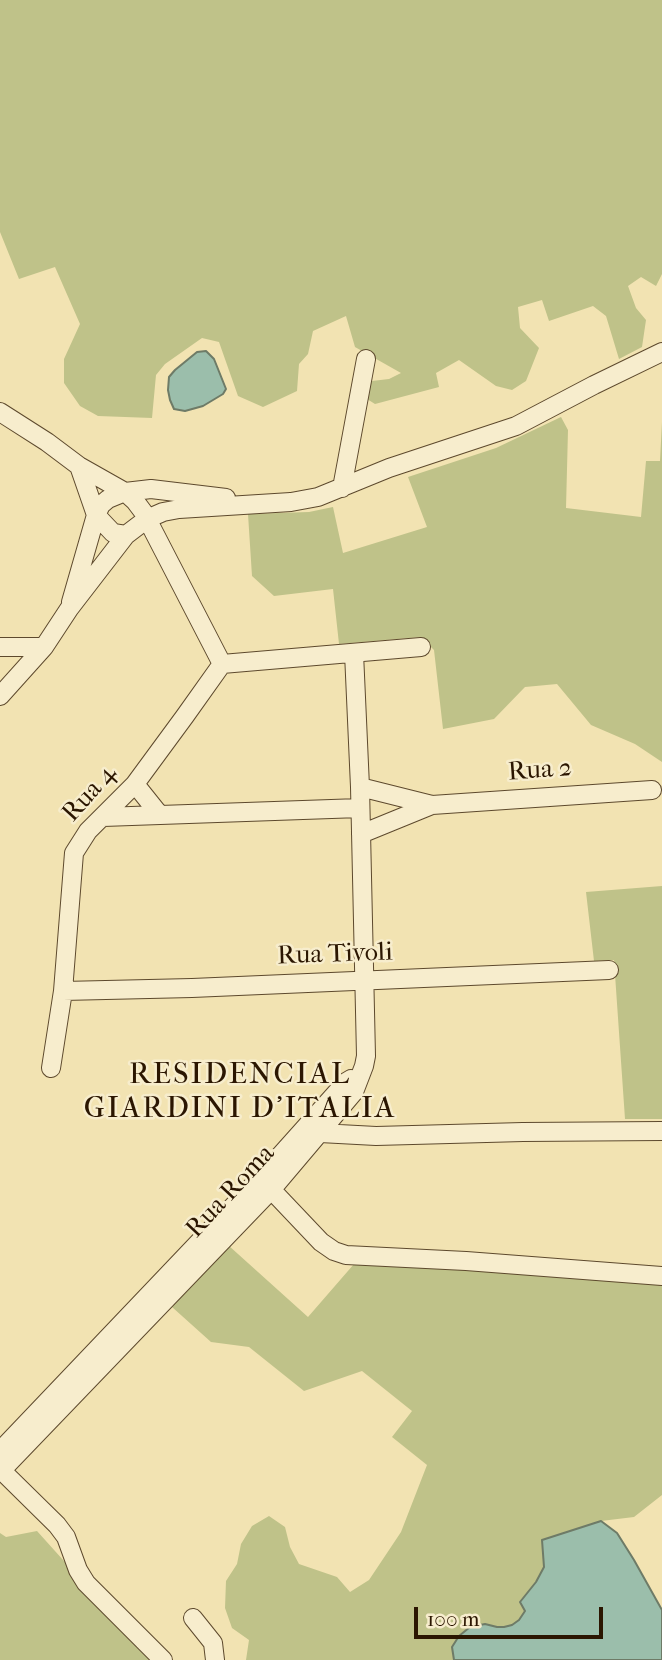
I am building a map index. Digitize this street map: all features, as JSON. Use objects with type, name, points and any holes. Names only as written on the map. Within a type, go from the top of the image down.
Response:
[{"type":"street","points":[[0,696],[44,647],[69,609],[126,535],[147,519],[179,509],[304,500],[342,488],[389,468],[516,426],[662,352]]},
{"type":"street","points":[[342,488],[366,359]]},
{"type":"street","points":[[0,412],[135,500],[222,664],[421,647]]},
{"type":"street","points":[[79,466],[96,514],[113,533],[126,535]]},
{"type":"street","points":[[69,609],[96,514],[108,499],[125,492],[151,489],[266,503]]},
{"type":"street","points":[[0,648],[44,647]]},
{"type":"street","name":"Rua Roma","points":[[0,1471],[80,1379],[354,1091],[366,1056],[354,653]]},
{"type":"street","name":"Rua 4","points":[[51,1068],[63,991],[74,853],[88,831],[135,784],[222,664]]},
{"type":"street","points":[[135,784],[159,814]]},
{"type":"street","name":"Rua 2","points":[[360,788],[432,805],[652,790]]},
{"type":"street","name":"Rua 2","points":[[361,834],[432,805]]},
{"type":"street","points":[[103,817],[360,808]]},
{"type":"street","name":"Rua Tivoli","points":[[63,991],[609,970]]},
{"type":"street","points":[[314,1130],[376,1136],[662,1131]]},
{"type":"street","points":[[266,1183],[321,1242],[346,1255],[662,1276]]},
{"type":"street","name":"Rua Roma","points":[[0,1451],[80,1379]]},
{"type":"street","points":[[0,1471],[57,1525],[66,1537],[78,1570],[86,1583],[163,1660]]},
{"type":"street","points":[[193,1618],[213,1643],[215,1660]]},
{"type":"green space","points":[[0,0],[662,0],[662,274],[656,286],[641,277],[628,286],[636,308],[646,320],[642,347],[619,359],[606,316],[593,306],[549,321],[542,300],[518,307],[520,328],[539,348],[526,381],[512,390],[496,386],[459,360],[436,373],[439,387],[375,404],[367,399],[367,389],[372,381],[389,379],[401,373],[355,347],[346,316],[313,331],[308,354],[299,364],[297,391],[263,407],[238,396],[219,342],[202,338],[165,364],[156,375],[152,418],[98,416],[80,406],[64,383],[64,359],[80,324],[55,267],[19,279],[0,232]]},
{"type":"green space","points":[[561,417],[568,430],[566,508],[641,517],[646,461],[660,461],[662,422],[662,762],[635,744],[591,725],[557,684],[525,687],[494,719],[443,729],[434,650],[421,637],[339,644],[333,589],[274,596],[252,576],[248,514],[309,512],[333,507],[343,553],[427,527],[408,477],[496,448]]},
{"type":"green space","points":[[662,886],[662,1119],[625,1119],[614,960],[594,961],[586,892]]},
{"type":"green space","points":[[228,1245],[308,1317],[354,1264],[662,1281],[662,1495],[634,1517],[601,1521],[542,1540],[544,1567],[521,1602],[525,1611],[519,1620],[504,1627],[485,1624],[454,1660],[246,1660],[249,1640],[232,1628],[225,1608],[226,1581],[237,1564],[241,1544],[252,1526],[269,1516],[285,1527],[290,1547],[299,1564],[337,1577],[350,1592],[369,1580],[401,1532],[427,1465],[392,1437],[412,1411],[362,1371],[304,1391],[249,1347],[211,1342],[172,1307]]},
{"type":"green space","points":[[37,1531],[153,1660],[0,1660],[0,1533],[6,1537]]},
{"type":"shaded area","points":[[206,351],[214,359],[226,389],[223,394],[203,406],[185,411],[174,409],[168,390],[169,377],[197,352]]},
{"type":"shaded area","points":[[601,1521],[617,1533],[662,1610],[662,1660],[454,1660],[452,1647],[459,1636],[470,1627],[485,1624],[504,1627],[519,1620],[525,1611],[520,1602],[544,1567],[542,1540]]},
{"type":"district","name":"RESIDENCIAL GIARDINI D'ITALIA","points":[[240,1093]]}]
